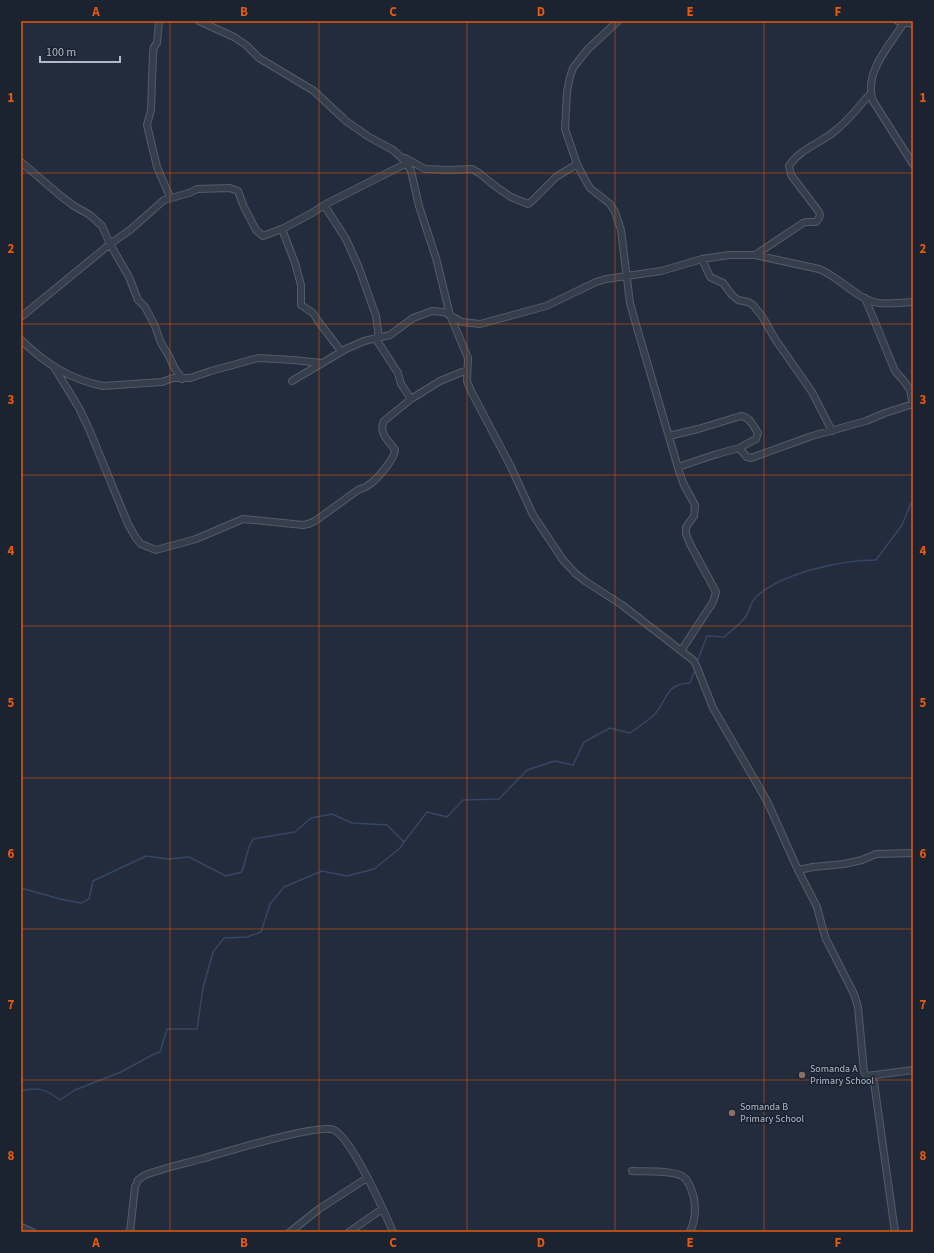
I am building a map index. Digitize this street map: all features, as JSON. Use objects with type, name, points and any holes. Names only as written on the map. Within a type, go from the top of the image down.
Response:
[{"type":"street","points":[[159,21],[157,43],[154,47],[153,53],[151,110],[147,125],[157,167],[170,197]]},
{"type":"street","points":[[199,21],[234,37],[264,61],[314,91],[354,127],[393,150],[408,163],[419,206],[436,258],[450,315],[468,358],[467,381],[510,465],[533,515],[564,560],[576,574],[622,605],[693,660],[713,708],[767,801],[798,870],[817,907],[826,939],[857,1002],[862,1066],[864,1072],[874,1082],[895,1232]]},
{"type":"street","points":[[618,21],[579,59],[570,77],[567,92],[565,129],[577,164],[590,188],[610,204],[615,212],[620,230],[630,303],[678,468],[684,485],[695,505],[694,516],[686,527],[686,534],[716,592],[713,602],[681,651]]},
{"type":"street","points":[[913,24],[902,22],[874,70],[871,93],[873,101],[913,164]]},
{"type":"street","points":[[755,255],[803,223],[816,222],[819,219],[819,212],[791,175],[789,166],[800,155],[836,130],[871,93]]},
{"type":"street","points":[[401,156],[425,169],[472,169],[511,197],[528,204],[556,177],[577,164]]},
{"type":"street","points":[[21,162],[74,206],[98,221],[130,277],[137,298],[145,307],[153,321],[159,333],[161,343],[182,379]]},
{"type":"street","points":[[21,317],[110,244],[130,230],[164,200],[170,197],[183,195],[197,189],[230,188],[238,192],[258,233],[264,236],[282,229],[324,205],[408,163]]},
{"type":"street","points":[[324,205],[346,239],[359,268],[376,316],[377,338],[398,373],[401,384],[411,399]]},
{"type":"street","points":[[282,229],[295,263],[301,285],[301,305],[313,313],[341,351]]},
{"type":"street","points":[[292,381],[341,351],[364,341],[390,335],[407,322],[424,313],[437,310],[462,322],[480,324],[546,306],[596,282],[606,279],[661,271],[702,259],[729,255],[755,255],[819,269],[826,272],[864,298],[879,303],[913,302]]},
{"type":"street","points":[[702,259],[710,277],[723,282],[732,295],[738,300],[748,302],[762,316],[775,339],[812,392],[832,431]]},
{"type":"street","points":[[739,448],[751,458],[812,436],[913,405],[910,390],[895,371],[864,298]]},
{"type":"street","points":[[21,340],[37,355],[54,367],[69,375],[103,386],[162,382],[173,378],[190,378],[258,358],[321,363]]},
{"type":"street","points":[[54,367],[79,408],[89,429],[133,534],[141,544],[156,550],[196,539],[243,520],[303,524],[308,524],[315,521],[358,490],[366,487],[375,480],[393,458],[395,450],[383,434],[382,424],[384,421],[411,399],[440,381],[467,370]]},
{"type":"street","points":[[668,436],[743,416],[749,420],[758,433],[756,439],[739,448],[678,468]]},
{"type":"street","points":[[798,870],[844,864],[862,860],[876,854],[913,853]]},
{"type":"street","points":[[867,1076],[913,1070]]},
{"type":"street","points":[[130,1232],[135,1187],[138,1180],[145,1175],[259,1143],[324,1128],[333,1129],[340,1134],[355,1155],[393,1232]]},
{"type":"street","points":[[632,1172],[671,1173],[682,1176],[686,1180],[693,1193],[696,1208],[690,1232]]},
{"type":"street","points":[[292,1231],[319,1209],[367,1178]]},
{"type":"street","points":[[349,1232],[382,1209]]},
{"type":"street","points":[[21,1227],[32,1232]]},
{"type":"waterway","points":[[697,662],[707,636],[724,637],[744,619],[754,599],[781,581],[830,565],[846,562],[876,560],[902,525],[911,503],[913,503]]},
{"type":"waterway","points":[[21,888],[60,899],[81,903],[89,899],[93,881],[146,856],[168,859],[189,857],[226,876],[242,872],[249,847],[253,839],[295,832],[311,818],[332,814],[352,823],[387,825],[404,842],[427,812],[447,817],[463,800],[499,799],[527,770],[555,761],[573,765],[584,742],[610,728],[630,733],[655,714],[671,689],[682,684],[690,683],[695,670]]},
{"type":"waterway","points":[[21,1091],[32,1089],[42,1090],[60,1100],[75,1090],[121,1072],[160,1052],[167,1029],[197,1029],[203,988],[213,952],[224,938],[247,937],[261,932],[270,904],[284,887],[322,871],[347,876],[374,869],[400,848],[404,842]]},
{"type":"place","name":"Somanda A Primary School","points":[[802,1075]]},
{"type":"place","name":"Somanda B Primary School","points":[[732,1113]]}]
